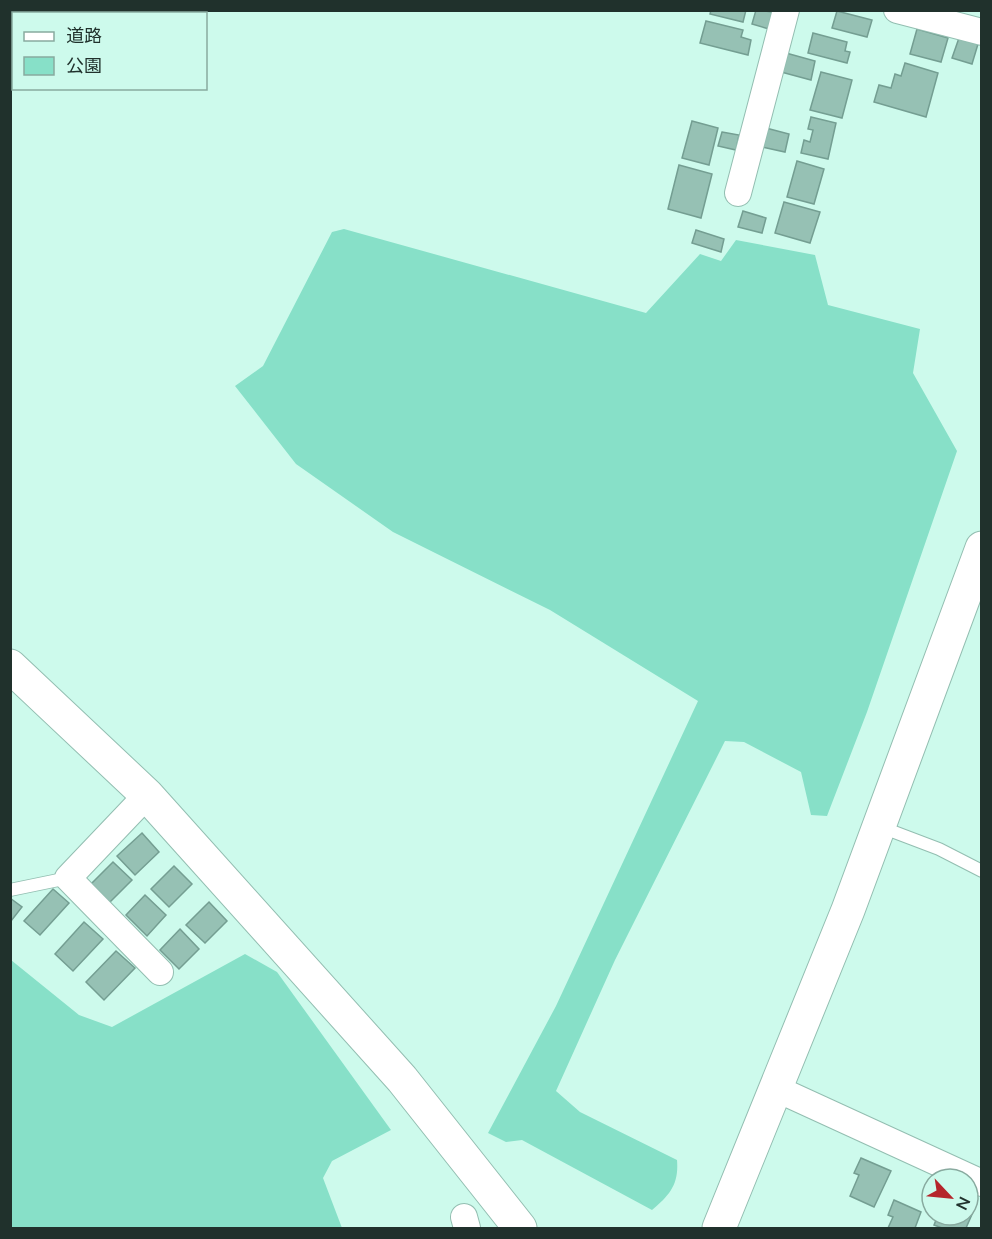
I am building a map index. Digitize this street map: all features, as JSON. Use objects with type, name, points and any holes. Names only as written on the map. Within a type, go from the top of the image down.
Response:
[{"type":"street","points":[[738,193],[786,10]]},
{"type":"street","points":[[897,10],[981,32]]},
{"type":"street","points":[[719,1228],[777,1089],[879,826],[981,548]]},
{"type":"street","points":[[10,666],[147,795],[402,1079],[520,1228]]},
{"type":"street","points":[[147,795],[68,878],[160,972]]},
{"type":"street","points":[[777,1089],[981,1183]]},
{"type":"lane","points":[[879,826],[939,849],[981,871]]},
{"type":"lane","points":[[10,890],[68,878]]},
{"type":"green space","points":[[344,229],[646,313],[700,254],[721,261],[736,240],[815,255],[828,305],[920,329],[913,373],[957,451],[867,712],[827,816],[811,815],[801,772],[744,742],[725,741],[615,960],[556,1091],[580,1112],[677,1160],[675,1182],[672,1188],[652,1210],[522,1140],[506,1142],[488,1133],[556,1006],[698,701],[550,610],[393,532],[296,464],[235,386],[263,366],[332,232]]},
{"type":"green space","points":[[245,954],[277,972],[391,1130],[332,1161],[323,1178],[342,1228],[11,1228],[11,960],[79,1015],[112,1027]]},
{"type":"building","points":[[711,10],[746,10],[743,22],[710,14]]},
{"type":"building","points":[[756,10],[773,12],[769,29],[752,24]]},
{"type":"building","points":[[837,11],[872,20],[867,37],[832,28]]},
{"type":"building","points":[[706,21],[743,30],[741,37],[751,40],[748,55],[700,43]]},
{"type":"building","points":[[917,29],[948,38],[941,62],[910,54]]},
{"type":"building","points":[[813,33],[847,42],[845,51],[850,52],[847,63],[808,53]]},
{"type":"building","points":[[959,38],[978,44],[972,64],[952,58]]},
{"type":"building","points":[[786,53],[815,61],[811,80],[781,72]]},
{"type":"building","points":[[905,63],[938,73],[926,117],[874,102],[879,85],[891,88],[895,74],[901,76]]},
{"type":"building","points":[[821,72],[852,80],[842,118],[810,110]]},
{"type":"building","points":[[811,117],[836,123],[828,159],[801,153],[804,140],[810,142],[813,130],[808,129]]},
{"type":"building","points":[[692,121],[718,128],[709,165],[682,158]]},
{"type":"building","points":[[766,128],[789,134],[785,152],[762,147]]},
{"type":"building","points":[[722,132],[739,135],[736,150],[718,146]]},
{"type":"building","points":[[797,161],[824,169],[814,204],[787,197]]},
{"type":"building","points":[[679,165],[712,174],[701,218],[668,209]]},
{"type":"building","points":[[784,202],[820,212],[810,243],[775,233]]},
{"type":"building","points":[[743,211],[766,218],[762,233],[738,227]]},
{"type":"building","points":[[696,230],[724,239],[721,252],[692,243]]},
{"type":"building","points":[[142,833],[159,852],[135,875],[117,856]]},
{"type":"building","points":[[113,862],[132,880],[109,903],[90,885]]},
{"type":"building","points":[[174,866],[192,884],[169,907],[151,889]]},
{"type":"building","points":[[53,889],[69,903],[40,935],[24,921]]},
{"type":"building","points":[[145,895],[166,915],[147,936],[126,915]]},
{"type":"building","points":[[10,898],[22,907],[11,921],[10,921]]},
{"type":"building","points":[[209,902],[227,921],[205,943],[186,925]]},
{"type":"building","points":[[84,922],[103,939],[73,971],[55,954]]},
{"type":"building","points":[[180,929],[199,949],[179,969],[160,950]]},
{"type":"building","points":[[116,951],[135,968],[104,1000],[86,982]]},
{"type":"building","points":[[861,1158],[891,1171],[874,1207],[850,1196],[859,1175],[854,1173]]},
{"type":"building","points":[[894,1200],[920,1212],[915,1228],[888,1228],[893,1217],[888,1215]]},
{"type":"building","points":[[939,1227],[966,1227],[966,1228]]}]
